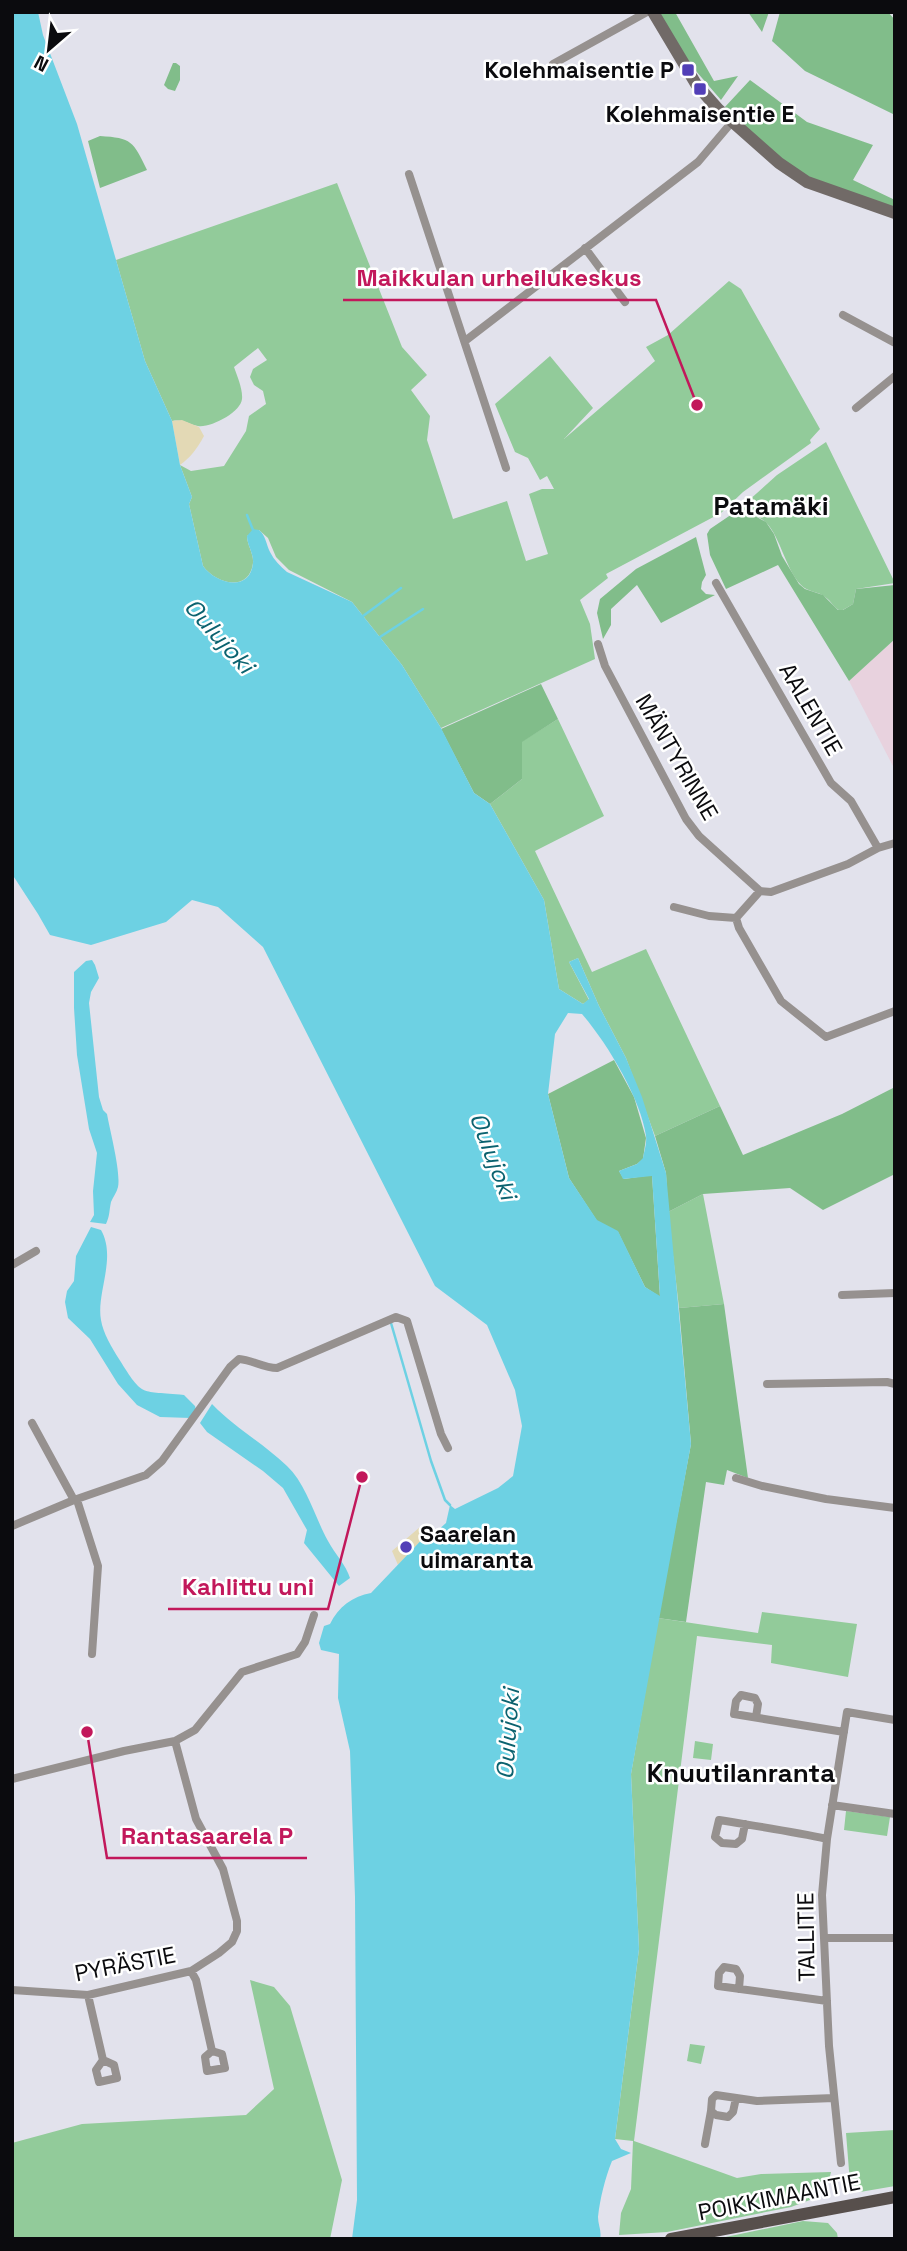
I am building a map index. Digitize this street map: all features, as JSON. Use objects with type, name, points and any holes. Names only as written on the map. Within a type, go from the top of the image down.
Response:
[{"type":"main road","name":"POIKKIMAANTIE","points":[[671,2239],[895,2197]]},
{"type":"street","points":[[553,64],[647,12]]},
{"type":"street","points":[[653,12],[696,84],[732,122],[779,163],[807,182],[895,213]]},
{"type":"street","points":[[465,341],[698,162],[732,122]]},
{"type":"street","points":[[409,174],[506,468]]},
{"type":"street","points":[[585,248],[625,302]]},
{"type":"street","points":[[843,315],[895,343]]},
{"type":"street","points":[[856,408],[895,376]]},
{"type":"street","name":"AALENTIE","points":[[716,583],[831,783],[851,801],[878,848]]},
{"type":"street","name":"MÄNTYRINNE","points":[[598,644],[604,666],[686,819],[699,836],[760,891]]},
{"type":"street","points":[[736,918],[760,891],[771,892],[848,864],[878,848],[895,844]]},
{"type":"street","points":[[674,906],[709,916],[736,918]]},
{"type":"street","points":[[736,918],[739,928],[781,1001],[825,1037],[895,1011]]},
{"type":"street","points":[[12,1265],[36,1251]]},
{"type":"street","points":[[842,1295],[895,1293]]},
{"type":"street","points":[[12,1526],[146,1475],[162,1461],[230,1367],[239,1359],[277,1368],[396,1317],[407,1321],[441,1434],[448,1448]]},
{"type":"street","points":[[766,1384],[895,1384]]},
{"type":"street","points":[[32,1423],[76,1500],[98,1566],[92,1654]]},
{"type":"street","points":[[736,1478],[826,1499],[895,1508]]},
{"type":"street","points":[[12,1779],[175,1741],[195,1730],[242,1672],[297,1654],[305,1642],[314,1615]]},
{"type":"street","name":"TALLITIE","points":[[841,2163],[827,2001],[822,1895],[827,1839],[847,1712],[895,1720]]},
{"type":"street","points":[[756,1717],[844,1732]]},
{"type":"street","name":"PYRÄSTIE","points":[[12,1990],[88,1995],[191,1971],[232,1942],[237,1931],[237,1921],[223,1869],[196,1819],[175,1741]]},
{"type":"street","points":[[832,1805],[895,1814]]},
{"type":"street","points":[[745,1824],[827,1839]]},
{"type":"street","points":[[824,1938],[895,1938]]},
{"type":"street","points":[[191,1971],[196,1980],[212,2051]]},
{"type":"street","points":[[739,1989],[827,2001]]},
{"type":"street","points":[[88,1995],[103,2060]]},
{"type":"street","points":[[705,2144],[712,2099],[716,2095],[757,2101],[834,2098]]},
{"type":"street","points":[[711,2111],[716,2115],[728,2117],[733,2112],[736,2098]]},
{"type":"shaded area","points":[[895,639],[895,770],[849,681]]},
{"type":"green space","points":[[657,12],[675,12],[714,81],[738,76],[721,100],[683,56]]},
{"type":"green space","points":[[748,12],[769,12],[762,32]]},
{"type":"green space","points":[[780,12],[888,12],[895,20],[895,115],[805,71],[772,41]]},
{"type":"green space","points":[[173,63],[180,66],[180,80],[175,91],[164,85]]},
{"type":"green space","points":[[750,80],[807,122],[873,145],[853,180],[895,200],[895,208],[807,177],[783,160],[724,108]]},
{"type":"green space","points":[[100,136],[119,138],[130,143],[147,170],[100,188],[88,141]]},
{"type":"green space","points":[[337,183],[402,347],[427,375],[411,390],[430,416],[427,440],[453,519],[507,501],[526,561],[548,554],[529,494],[542,489],[554,489],[547,476],[540,480],[528,458],[515,452],[495,404],[550,356],[593,408],[564,439],[655,361],[646,347],[668,335],[729,281],[741,289],[820,429],[810,440],[811,443],[743,492],[721,513],[606,574],[608,578],[580,600],[590,624],[595,659],[441,728],[402,665],[352,602],[289,570],[276,557],[268,538],[259,530],[247,536],[253,563],[245,579],[239,582],[223,581],[203,566],[189,504],[192,497],[180,465],[191,471],[224,466],[246,431],[249,416],[266,404],[263,391],[254,385],[250,377],[253,369],[267,360],[258,348],[234,367],[242,399],[237,409],[224,418],[204,426],[172,421],[145,361],[116,260]]},
{"type":"green space","points":[[826,442],[895,583],[856,589],[853,604],[841,611],[822,595],[806,589],[795,578],[769,525],[738,510],[777,475]]},
{"type":"green space","points":[[738,510],[766,522],[799,584],[823,595],[838,610],[853,604],[856,589],[895,585],[895,639],[849,681],[778,565],[726,589],[710,555],[707,534],[710,529]]},
{"type":"green space","points":[[696,537],[706,575],[701,589],[706,594],[715,595],[661,623],[637,585],[611,609],[611,625],[603,639],[597,613],[600,599],[636,569]]},
{"type":"green space","points":[[541,684],[558,719],[522,742],[522,779],[490,804],[474,793],[441,729]]},
{"type":"green space","points":[[558,719],[604,816],[535,851],[592,972],[646,949],[720,1106],[655,1136],[626,1058],[578,958],[569,962],[589,1000],[583,1004],[559,989],[544,900],[490,804],[522,779],[521,742]]},
{"type":"green space","points":[[614,1060],[634,1097],[646,1138],[643,1159],[619,1171],[624,1179],[652,1175],[660,1297],[645,1287],[618,1232],[597,1221],[569,1178],[548,1094]]},
{"type":"green space","points":[[895,1087],[895,1174],[823,1210],[790,1188],[703,1194],[668,1212],[666,1173],[655,1136],[720,1106],[743,1155],[842,1114]]},
{"type":"green space","points":[[703,1194],[724,1304],[679,1308],[668,1212]]},
{"type":"green space","points":[[724,1304],[748,1478],[727,1470],[724,1485],[706,1482],[686,1622],[658,1618],[691,1444],[679,1308]]},
{"type":"green space","points":[[762,1612],[857,1624],[848,1677],[771,1663],[772,1645],[697,1636],[634,2141],[737,2178],[761,2174],[831,2172],[827,2189],[818,2197],[791,2207],[667,2232],[619,2235],[621,2213],[631,2189],[633,2141],[615,2139],[639,1949],[631,1774],[658,1618],[758,1633]]},
{"type":"green space","points":[[695,1741],[713,1744],[711,1760],[693,1758]]},
{"type":"green space","points":[[846,1811],[890,1817],[887,1836],[844,1830]]},
{"type":"green space","points":[[250,1980],[274,1987],[290,2006],[342,2180],[330,2239],[12,2239],[12,2143],[82,2124],[246,2115],[274,2089]]},
{"type":"green space","points":[[690,2044],[705,2046],[701,2064],[687,2061]]},
{"type":"green space","points":[[895,2130],[895,2186],[860,2192],[850,2183],[846,2133]]},
{"type":"green space","points":[[803,2221],[828,2223],[837,2233],[838,2239],[716,2239]]},
{"type":"sand","points":[[182,420],[199,427],[204,436],[193,453],[180,465],[172,421]]},
{"type":"sand","name":"Saarelan uimaranta","points":[[425,1526],[430,1531],[398,1565],[392,1551],[420,1527]]},
{"type":"water","name":"Oulujoki","points":[[12,12],[38,12],[43,35],[77,124],[145,361],[172,421],[180,465],[192,497],[189,504],[203,566],[224,581],[239,582],[246,579],[253,563],[247,536],[253,529],[259,530],[275,560],[287,572],[352,602],[402,665],[441,728],[474,793],[490,804],[544,900],[559,989],[583,1004],[589,999],[569,962],[578,958],[642,1097],[666,1173],[691,1444],[631,1774],[639,1949],[615,2139],[621,2149],[631,2153],[612,2161],[609,2168],[598,2217],[600,2239],[352,2239],[357,2200],[355,1897],[350,1751],[338,1698],[339,1654],[321,1650],[319,1643],[324,1626],[330,1624],[347,1603],[371,1593],[430,1531],[437,1531],[446,1523],[450,1505],[455,1509],[498,1488],[513,1476],[522,1426],[515,1390],[487,1325],[435,1286],[263,947],[218,907],[192,900],[166,922],[91,945],[50,935],[12,874]],"holes":[[[568,1013],[582,1014],[622,1072],[643,1121],[646,1139],[643,1158],[637,1164],[619,1171],[623,1179],[652,1176],[660,1296],[645,1287],[618,1231],[597,1220],[569,1178],[548,1094],[555,1034]]]},
{"type":"water","points":[[92,960],[99,978],[91,992],[89,1003],[99,1097],[107,1114],[119,1180],[106,1224],[90,1222],[94,1215],[93,1191],[97,1153],[89,1129],[77,1055],[74,1008],[74,972],[86,961]]},
{"type":"water","points":[[91,1227],[101,1230],[107,1252],[100,1310],[108,1340],[139,1387],[151,1392],[184,1395],[195,1406],[196,1410],[191,1418],[160,1417],[137,1405],[118,1384],[90,1339],[68,1318],[65,1302],[67,1291],[74,1281],[76,1256]]},
{"type":"water","points":[[212,1404],[294,1474],[350,1578],[339,1586],[304,1543],[307,1530],[283,1488],[207,1432],[200,1423]]},
{"type":"waterway","points":[[247,515],[253,530]]},
{"type":"waterway","points":[[363,616],[401,588]]},
{"type":"waterway","points":[[380,637],[423,609]]},
{"type":"waterway","points":[[391,1323],[431,1461],[445,1500],[450,1505]]},
{"type":"place","name":"Kolehmaisentie P","points":[[688,70]]},
{"type":"place","name":"Kolehmaisentie E","points":[[700,89]]},
{"type":"place","name":"Maikkulan urheilukeskus","points":[[697,405]]},
{"type":"place","name":"Kahlittu uni","points":[[362,1477]]},
{"type":"place","name":"Saarelan uimaranta","points":[[406,1547]]},
{"type":"place","name":"Rantasaarela P","points":[[87,1732]]},
{"type":"district","name":"Patamäki","points":[[771,506]]},
{"type":"district","name":"Knuutilanranta","points":[[741,1773]]}]
